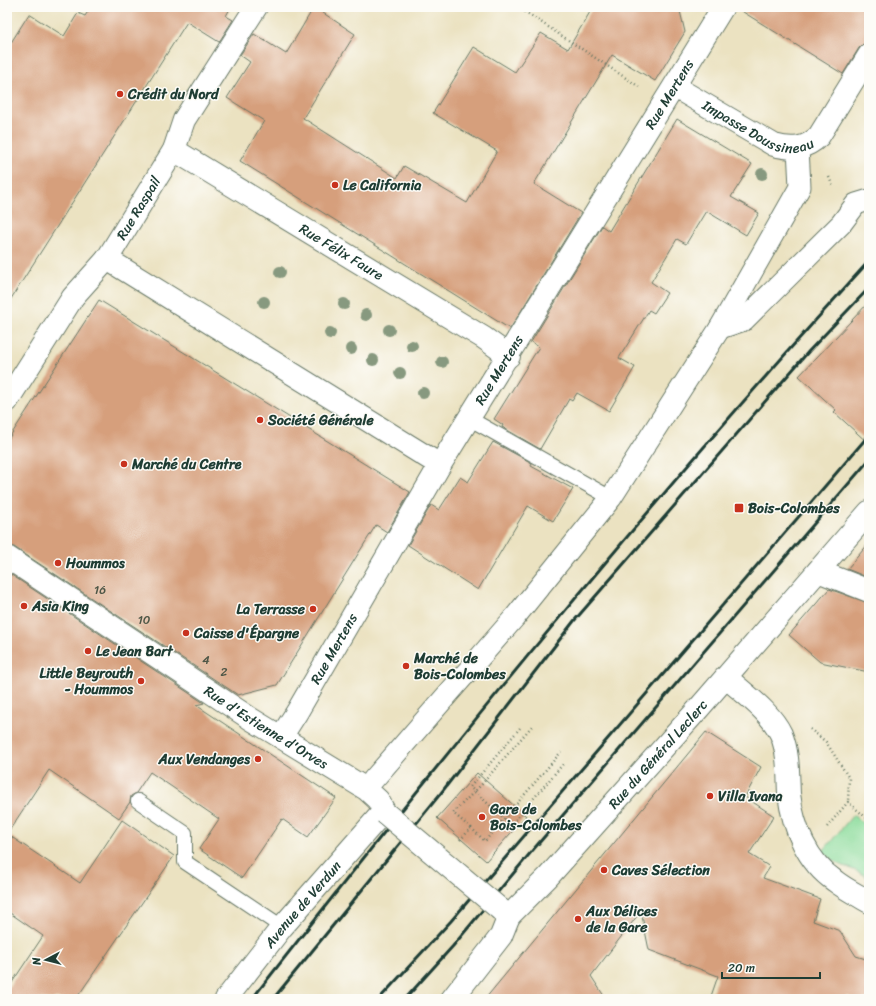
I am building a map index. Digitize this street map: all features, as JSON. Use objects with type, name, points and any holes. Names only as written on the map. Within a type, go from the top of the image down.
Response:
[{"type":"street","name":"Rue Raspail","points":[[7,401],[73,296],[107,259],[174,150],[184,120],[256,7]]},
{"type":"street","name":"Rue Mertens","points":[[281,736],[301,705],[440,465],[509,356],[723,7]]},
{"type":"street","name":"Impasse Doussineau","points":[[669,96],[774,146],[798,148],[811,144],[819,136],[869,55]]},
{"type":"street","points":[[374,780],[515,617],[611,498],[720,328],[800,187],[798,148]]},
{"type":"street","name":"Rue Félix Faure","points":[[174,150],[484,338],[509,356]]},
{"type":"street","points":[[720,328],[744,320],[841,224],[856,204],[869,200]]},
{"type":"street","points":[[107,259],[440,465]]},
{"type":"street","name":"Rue du Général Leclerc","points":[[452,999],[501,936],[505,913],[548,876],[726,677],[869,512]]},
{"type":"street","name":"Rue d'Estienne d'Orves","points":[[7,557],[245,715],[366,789],[378,800],[384,812],[505,913]]},
{"type":"street","points":[[818,571],[869,591]]},
{"type":"street","points":[[726,677],[773,721],[780,734],[785,746],[792,812],[798,832],[807,850],[821,869],[835,882],[869,902]]},
{"type":"street","name":"Avenue de Verdun","points":[[226,999],[282,927],[384,812]]},
{"type":"lane","points":[[470,418],[611,498]]},
{"type":"lane","points":[[138,801],[185,833],[185,862],[282,927]]},
{"type":"path","points":[[518,7],[669,96]]},
{"type":"path","points":[[532,726],[475,792],[453,813],[465,821],[485,841],[561,752]]},
{"type":"path","points":[[520,728],[470,787],[511,825],[563,764]]},
{"type":"path","points":[[807,850],[848,802],[869,820]]},
{"type":"path","points":[[461,839],[471,828]]},
{"type":"green space","points":[[853,815],[869,828],[869,878],[840,864],[823,851]]},
{"type":"building","points":[[91,7],[231,7],[226,16],[233,20],[219,42],[187,22],[7,305],[7,49],[29,14],[64,36],[78,13],[85,16]]},
{"type":"building","points":[[314,7],[355,34],[303,118],[397,178],[404,166],[467,203],[497,151],[433,113],[474,47],[515,72],[541,33],[568,49],[593,7],[679,7],[685,32],[655,81],[612,55],[534,184],[581,213],[510,329],[240,161],[264,121],[227,98],[250,62],[240,55],[254,34],[286,54]]},
{"type":"building","points":[[735,7],[869,7],[869,43],[863,44],[859,48],[843,74]]},
{"type":"building","points":[[677,119],[752,164],[731,197],[759,213],[746,235],[706,211],[686,244],[677,239],[651,282],[667,293],[654,313],[649,310],[619,358],[635,367],[609,411],[577,393],[572,401],[569,399],[540,449],[502,427],[503,425],[494,419],[539,347],[531,342],[602,226],[609,231]]},
{"type":"building","points":[[99,300],[410,492],[387,532],[376,525],[277,685],[238,695],[14,547],[7,545],[7,441]]},
{"type":"building","points":[[869,302],[869,444],[834,412],[836,410],[799,376]]},
{"type":"building","points":[[493,442],[532,463],[531,466],[573,489],[553,521],[528,506],[478,590],[408,545],[431,505],[439,510],[460,477],[468,482]]},
{"type":"building","points":[[869,543],[869,578],[847,569]]},
{"type":"building","points":[[7,572],[204,703],[196,705],[336,798],[308,837],[282,819],[242,878],[199,849],[219,819],[150,772],[136,793],[131,796],[130,802],[119,818],[49,770],[7,834]]},
{"type":"building","points":[[829,589],[869,603],[869,672],[820,662],[789,635]]},
{"type":"building","points":[[706,732],[761,767],[745,797],[774,816],[749,854],[770,867],[763,878],[820,899],[813,921],[840,931],[856,956],[869,960],[869,999],[855,999],[847,996],[842,999],[710,999],[718,976],[649,950],[641,911],[591,976],[606,999],[485,999]]},
{"type":"building","name":"Gare de Bois-Colombes","points":[[477,773],[526,816],[486,861],[437,818]]},
{"type":"building","points":[[122,820],[174,856],[76,999],[7,999],[7,990],[43,936],[7,911],[7,834],[80,883]]},
{"type":"railway","points":[[252,999],[477,717],[554,624],[709,441],[869,261]]},
{"type":"railway","points":[[273,999],[441,793],[574,621],[809,351],[869,288]]},
{"type":"railway","points":[[379,999],[451,921],[869,435]]},
{"type":"railway","points":[[405,999],[453,946],[532,851],[869,460]]},
{"type":"place","name":"Crédit du Nord","points":[[120,94]]},
{"type":"place","name":"Le California","points":[[335,185]]},
{"type":"place","name":"Société Générale","points":[[260,420]]},
{"type":"place","name":"Marché du Centre","points":[[124,464]]},
{"type":"place","name":"Bois-Colombes","points":[[739,508]]},
{"type":"place","name":"Hoummos","points":[[58,563]]},
{"type":"place","name":"Asia King","points":[[24,606]]},
{"type":"place","name":"La Terrasse","points":[[313,609]]},
{"type":"place","name":"Caisse d'Épargne","points":[[186,633]]},
{"type":"place","name":"Le Jean Bart","points":[[88,651]]},
{"type":"place","name":"Marché de Bois-Colombes","points":[[406,666]]},
{"type":"place","name":"Little Beyrouth - Hoummos","points":[[141,681]]},
{"type":"place","name":"Aux Vendanges","points":[[258,759]]},
{"type":"place","name":"Villa Ivana","points":[[710,796]]},
{"type":"place","name":"Gare de Bois-Colombes","points":[[482,817]]},
{"type":"place","name":"Caves Sélection","points":[[604,870]]},
{"type":"place","name":"Aux Délices de la Gare","points":[[578,919]]}]
